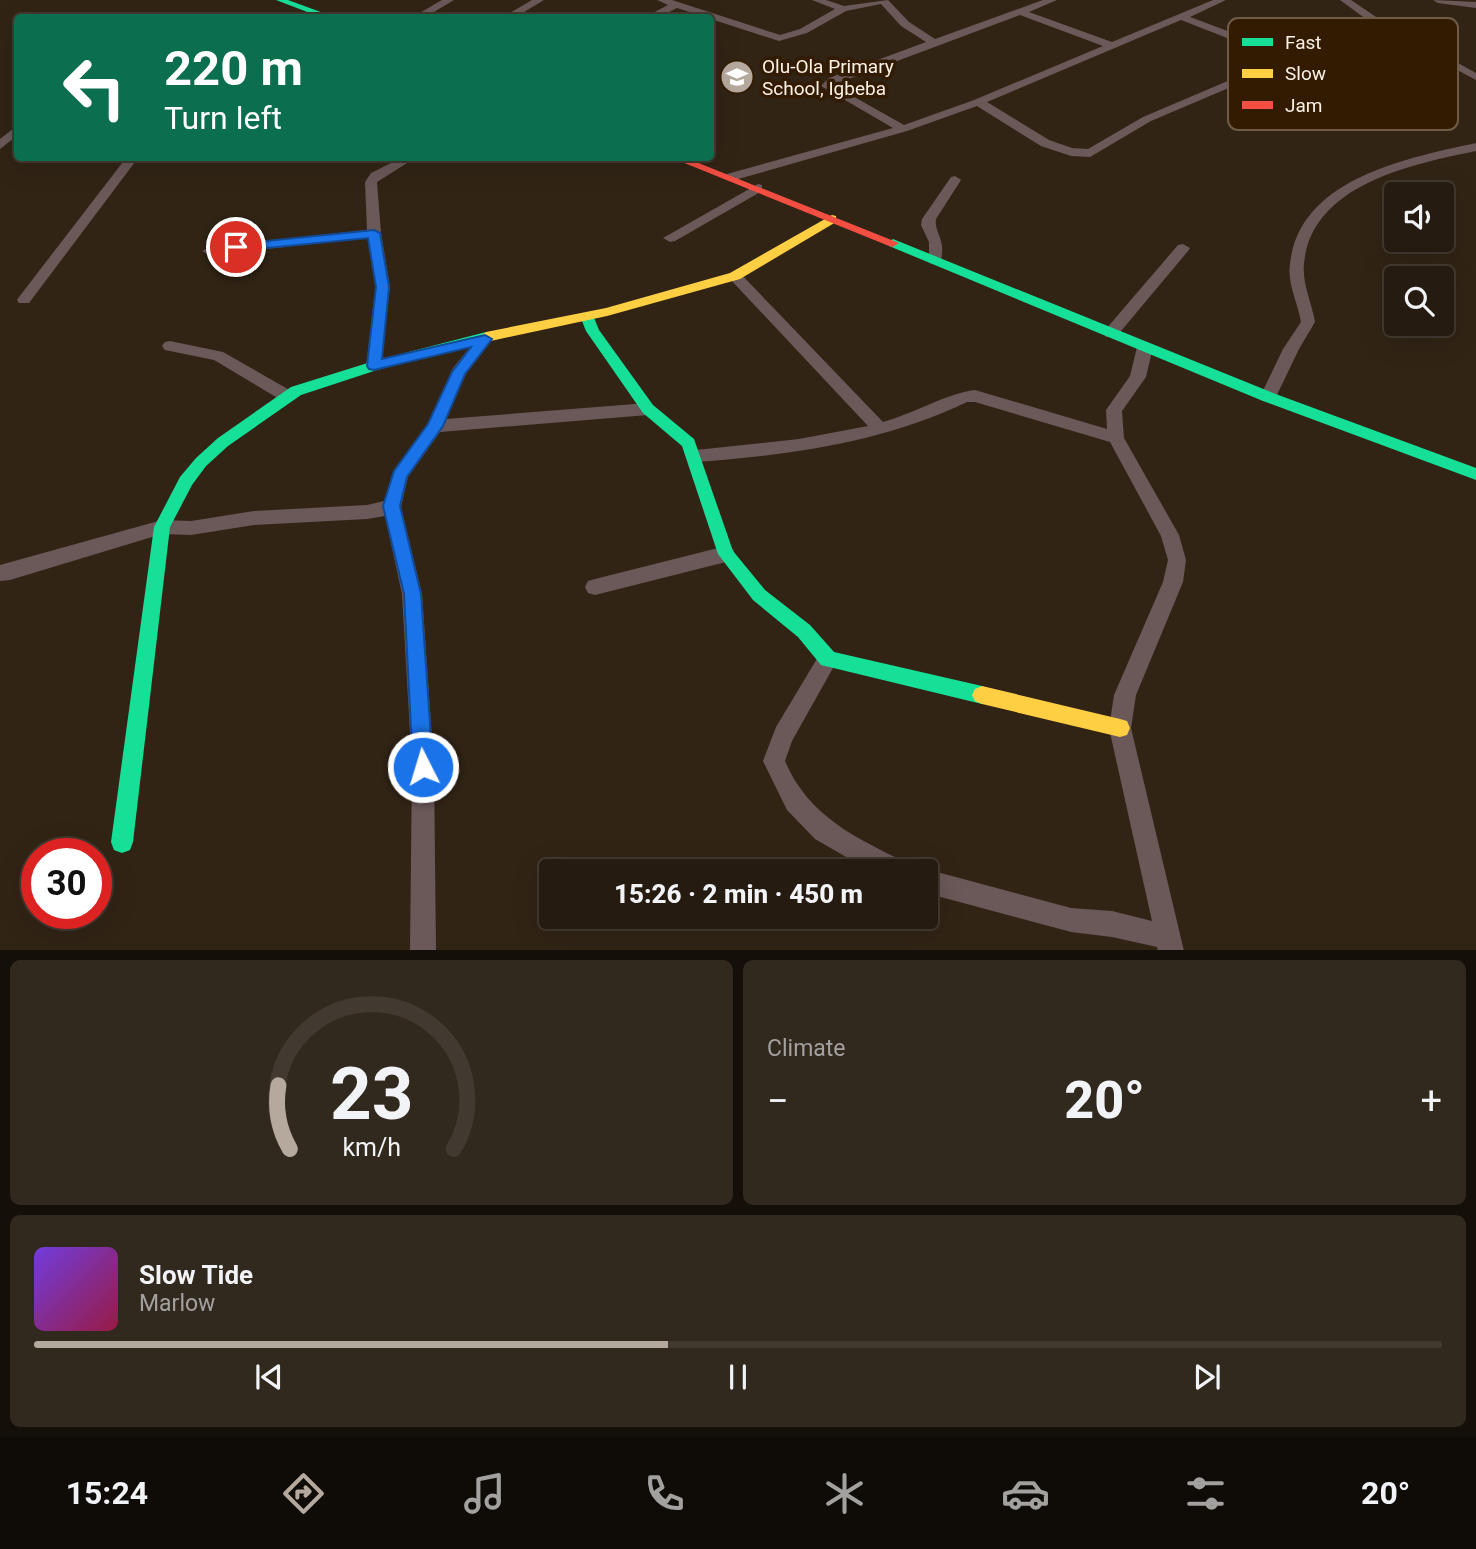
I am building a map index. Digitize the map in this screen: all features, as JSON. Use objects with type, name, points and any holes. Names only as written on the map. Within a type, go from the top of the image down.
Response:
[{"type":"street","points":[[280,0],[321,14]]},
{"type":"street","points":[[423,14],[449,0]]},
{"type":"street","points":[[513,14],[539,0]]},
{"type":"street","points":[[662,0],[700,14]]},
{"type":"street","points":[[817,0],[843,9]]},
{"type":"street","points":[[714,18],[779,38],[799,35],[816,22],[843,9],[883,0],[899,22],[911,32],[933,42]]},
{"type":"street","points":[[903,129],[825,86],[833,80],[933,42],[1024,13],[1052,0]]},
{"type":"street","points":[[731,177],[903,129],[978,102],[1084,55],[1114,46],[1220,0]]},
{"type":"street","points":[[1345,0],[1371,18]]},
{"type":"street","points":[[1438,0],[1476,5]]},
{"type":"street","points":[[657,14],[674,6]]},
{"type":"street","points":[[1024,13],[1114,46]]},
{"type":"street","points":[[1179,16],[1228,35]]},
{"type":"street","points":[[1458,66],[1476,64]]},
{"type":"street","points":[[1458,68],[1476,77]]},
{"type":"street","points":[[978,102],[1045,143],[1070,152],[1090,153],[1136,124],[1228,84]]},
{"type":"street","points":[[0,145],[14,132]]},
{"type":"street","points":[[1268,397],[1291,349],[1308,322],[1296,274],[1296,261],[1302,239],[1320,213],[1345,190],[1385,170],[1476,147]]},
{"type":"street","points":[[24,300],[130,161]]},
{"type":"street","points":[[374,366],[383,287],[374,233],[371,182],[375,176],[403,161]]},
{"type":"street","points":[[686,161],[731,177],[1268,397],[1476,474]]},
{"type":"street","points":[[934,260],[938,247],[928,225],[929,219],[955,180]]},
{"type":"street","points":[[670,238],[758,188]]},
{"type":"street","points":[[122,842],[162,527],[186,481],[201,462],[223,442],[288,396],[308,386],[513,330],[587,316],[735,276],[832,219]]},
{"type":"street","points":[[209,251],[374,233]]},
{"type":"street","points":[[1111,333],[1183,248]]},
{"type":"street","points":[[735,276],[880,429]]},
{"type":"street","points":[[587,316],[593,331],[648,408],[689,443],[696,456],[726,554],[759,595],[804,631],[828,659],[1120,728]]},
{"type":"street","points":[[423,950],[423,767],[412,594],[392,506],[400,475],[435,426],[459,372],[485,339]]},
{"type":"street","points":[[170,346],[218,356],[288,396]]},
{"type":"street","points":[[1145,347],[1138,376],[1114,410],[1116,438],[1170,535],[1177,560],[1173,582],[1125,695],[1120,728],[1169,944]]},
{"type":"street","points":[[696,456],[774,450],[880,429],[964,397],[975,396],[1116,438]]},
{"type":"street","points":[[435,426],[648,408]]},
{"type":"street","points":[[0,573],[162,527],[191,528],[254,518],[367,512],[392,506]]},
{"type":"street","points":[[595,587],[726,554]]},
{"type":"street","points":[[828,659],[788,727],[774,761],[782,783],[801,809],[828,836],[873,859]]},
{"type":"street","points":[[938,884],[1071,920],[1112,925],[1169,944]]},
{"type":"traffic: fast","points":[[280,0],[321,14]]},
{"type":"traffic: fast","points":[[893,243],[1268,397],[1476,474]]},
{"type":"traffic: fast","points":[[587,316],[593,331],[648,409],[689,443],[726,554],[759,595],[804,631],[828,659],[982,695]]},
{"type":"traffic: fast","points":[[122,842],[162,527],[186,481],[201,462],[223,442],[296,391],[374,366],[486,337]]},
{"type":"traffic: slow","points":[[486,337],[607,312],[735,276],[832,219]]},
{"type":"traffic: slow","points":[[982,695],[1120,728]]},
{"type":"traffic: jam","points":[[685,161],[893,243]]},
{"type":"place","name":"Olu-Ola Primary School, Igbeba","points":[[737,77]]},
{"type":"route","points":[[236,247],[374,233],[383,287],[374,366],[485,339],[459,372],[435,426],[400,475],[392,506],[412,594],[423,767]]}]
